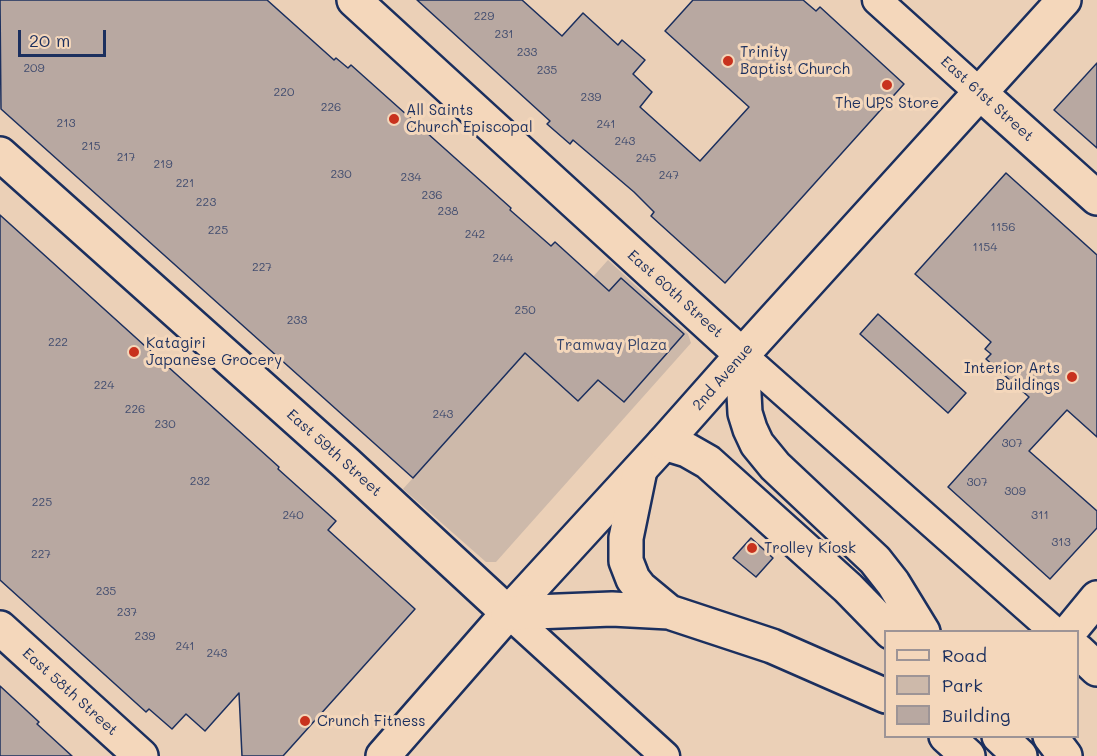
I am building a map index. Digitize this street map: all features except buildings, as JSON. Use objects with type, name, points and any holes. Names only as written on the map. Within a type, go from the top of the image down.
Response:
[{"type":"main road","name":"East 60th Street","points":[[354,0],[742,355]]},
{"type":"main road","name":"2nd Avenue","points":[[383,756],[508,613],[1064,0]]},
{"type":"main road","name":"East 61st Street","points":[[980,93],[1097,198]]},
{"type":"main road","name":"East 59th Street","points":[[0,154],[346,463],[508,613]]},
{"type":"main road","points":[[742,355],[745,412],[758,444],[776,466],[875,560],[893,583],[922,630]]},
{"type":"main road","points":[[664,443],[687,450],[708,462],[848,588],[889,630]]},
{"type":"main road","points":[[640,470],[626,537],[626,561],[633,579],[640,588],[669,612]]},
{"type":"main road","points":[[1070,630],[1097,598]]},
{"type":"main road","points":[[508,613],[612,609],[669,612],[772,646],[884,696]]},
{"type":"main road","name":"East 58th Street","points":[[0,628],[141,756]]},
{"type":"main road","points":[[1079,653],[1097,669]]},
{"type":"main road","points":[[948,738],[968,756]]},
{"type":"main road","points":[[1001,738],[1020,756]]},
{"type":"main road","points":[[1052,738],[1065,756]]},
{"type":"street","name":"East 61st Street","points":[[877,0],[980,93]]},
{"type":"street","name":"East 60th Street","points":[[742,355],[1053,630]]},
{"type":"street","name":"East 59th Street","points":[[508,613],[665,756]]},
{"type":"green space","name":"Tramway Plaza","points":[[608,260],[688,334],[691,343],[496,562],[486,562],[403,489]]},
{"type":"place","name":"Trinity Baptist Church","points":[[728,61]]},
{"type":"place","name":"The UPS Store","points":[[887,85]]},
{"type":"place","name":"All Saints Church Episcopal","points":[[394,119]]},
{"type":"place","name":"Katagiri Japanese Grocery","points":[[134,352]]},
{"type":"place","name":"Interior Arts Buildings","points":[[1072,377]]},
{"type":"place","name":"Trolley Kiosk","points":[[752,548]]},
{"type":"place","name":"Crunch Fitness","points":[[305,721]]}]
